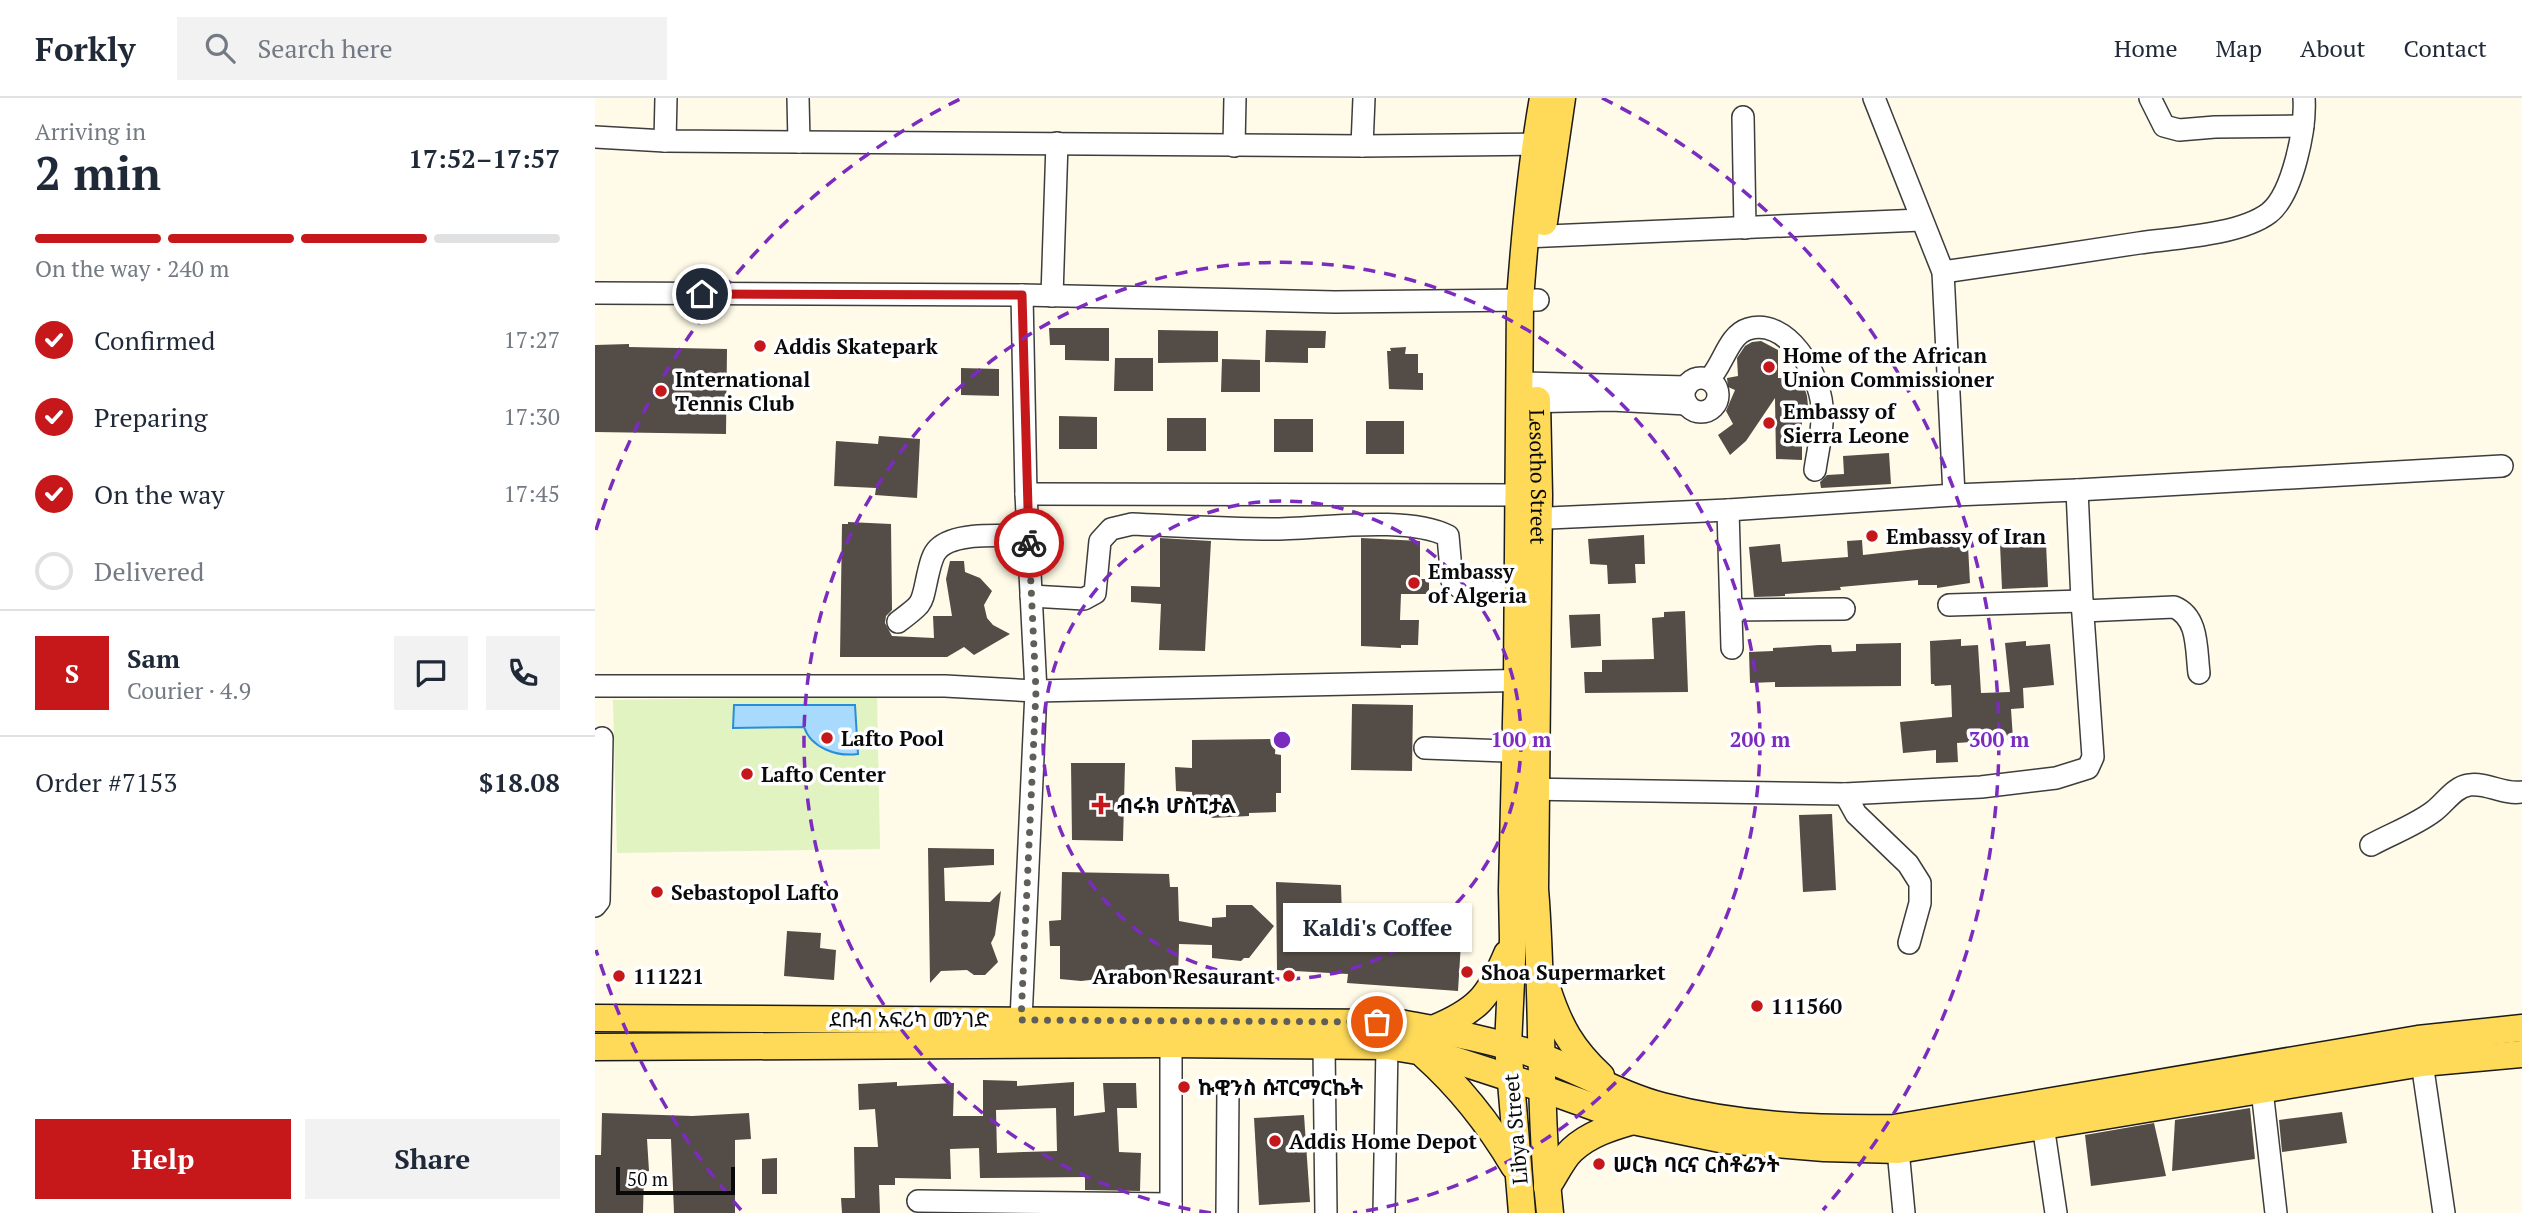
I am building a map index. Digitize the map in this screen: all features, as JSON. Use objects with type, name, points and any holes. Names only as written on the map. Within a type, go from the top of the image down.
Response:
[{"type":"main road","name":"Lesotho Street","points":[[1508,1046],[1525,789],[1529,300],[1533,237],[1545,143],[1543,98]]},
{"type":"main road","name":"Lesotho Street","points":[[1545,143],[1562,98]]},
{"type":"main road","name":"Lesotho Street","points":[[1525,789],[1540,968],[1541,1098]]},
{"type":"main road","points":[[1427,1040],[1477,1005],[1495,982],[1513,939]]},
{"type":"main road","points":[[1540,968],[1555,1012],[1578,1055],[1609,1085]]},
{"type":"main road","name":"ደቡብ አፍሪካ መንገድ","points":[[595,1018],[1021,1020],[1324,1046],[1387,1046],[1427,1040]]},
{"type":"main road","name":"ደቡብ አፍሪካ መንገድ","points":[[595,1047],[1170,1032],[1354,1021],[1400,1023],[1427,1040]]},
{"type":"main road","points":[[1427,1040],[1436,1054],[1511,1080],[1541,1098],[1633,1121],[1725,1140],[1824,1149],[1898,1150],[2262,1090],[2522,1028]]},
{"type":"main road","points":[[1427,1040],[1508,1046],[1660,1106],[1729,1121],[1825,1129],[1894,1128],[2420,1051],[2522,1054]]},
{"type":"main road","points":[[1427,1040],[1449,1077],[1486,1121],[1518,1172]]},
{"type":"main road","name":"Libya Street","points":[[1508,1046],[1522,1213]]},
{"type":"main road","name":"Libya Street","points":[[1541,1098],[1548,1200]]},
{"type":"main road","points":[[1548,1200],[1571,1151],[1607,1129],[1633,1121]]},
{"type":"street","points":[[665,141],[666,98]]},
{"type":"street","points":[[799,98],[799,142]]},
{"type":"street","points":[[1234,146],[1235,98]]},
{"type":"street","points":[[1362,146],[1364,98]]},
{"type":"street","points":[[1874,98],[1943,272],[1954,495]]},
{"type":"street","points":[[2150,98],[2164,126],[2179,130],[2303,126]]},
{"type":"street","points":[[1943,272],[2194,236],[2239,227],[2269,213],[2283,193],[2297,161],[2304,98]]},
{"type":"street","points":[[1743,117],[1745,228]]},
{"type":"street","points":[[595,137],[665,141],[1234,146],[1545,143]]},
{"type":"street","points":[[1052,296],[1057,143]]},
{"type":"street","points":[[1533,237],[1921,220]]},
{"type":"street","points":[[595,293],[1022,295],[1335,302],[1529,300]]},
{"type":"street","points":[[1021,1020],[1036,691],[1026,494],[1022,295]]},
{"type":"street","points":[[1709,379],[1717,371],[1733,340],[1746,330],[1764,328],[1783,336],[1801,353],[1815,380],[1822,405],[1815,470]]},
{"type":"street","points":[[1698,378],[1709,379],[1717,387],[1716,404],[1702,412],[1691,408],[1687,396],[1698,378]]},
{"type":"street","points":[[1528,392],[1611,400],[1687,396]]},
{"type":"street","points":[[1026,494],[1728,510],[1954,495],[2502,466]]},
{"type":"street","points":[[1525,789],[1845,794],[1981,787],[2056,778],[2088,768],[2093,757],[2077,490]]},
{"type":"street","points":[[1728,510],[1733,648]]},
{"type":"street","points":[[1031,596],[1084,598],[1095,593],[1100,541],[1111,529],[1132,524],[1271,529],[1383,525],[1436,530],[1448,537],[1453,581],[1463,590],[1528,595]]},
{"type":"street","points":[[898,622],[918,607],[926,594],[933,557],[936,550],[946,543],[982,536],[1028,536]]},
{"type":"street","points":[[1949,605],[2174,607],[2182,610],[2192,620],[2200,673]]},
{"type":"street","points":[[1731,610],[1844,609]]},
{"type":"street","points":[[595,686],[944,686],[1036,691],[1527,680]]},
{"type":"street","points":[[595,906],[599,901],[602,738]]},
{"type":"street","points":[[1425,748],[1525,752]]},
{"type":"street","points":[[2371,845],[2433,812],[2454,792],[2466,785],[2483,785],[2511,794],[2522,792]]},
{"type":"street","points":[[1845,794],[1856,814],[1908,864],[1920,883],[1920,904],[1909,943]]},
{"type":"street","points":[[918,1201],[1171,1208],[1170,1032]]},
{"type":"street","points":[[1324,1046],[1326,1213]]},
{"type":"street","points":[[1384,1213],[1387,1046]]},
{"type":"street","points":[[2420,1051],[2444,1213]]},
{"type":"street","points":[[1227,1213],[1228,1088]]},
{"type":"street","points":[[2262,1090],[2276,1213]]},
{"type":"street","points":[[2043,1125],[2056,1213]]},
{"type":"street","points":[[1898,1150],[1905,1213]]},
{"type":"green space","name":"Lafto Center","points":[[877,696],[880,849],[617,853],[613,700]]},
{"type":"water","points":[[734,705],[855,705],[858,754],[826,750],[812,740],[804,727],[733,728]]},
{"type":"building","points":[[1049,328],[1109,328],[1109,361],[1065,360],[1065,345],[1050,345]]},
{"type":"building","points":[[1158,330],[1218,331],[1218,362],[1158,363]]},
{"type":"building","points":[[1266,330],[1326,331],[1325,348],[1308,348],[1308,363],[1265,362]]},
{"type":"building","points":[[1761,341],[1778,350],[1778,378],[1800,379],[1803,383],[1809,416],[1802,416],[1802,460],[1776,459],[1775,398],[1746,441],[1730,455],[1718,435],[1733,424],[1726,411],[1735,390],[1728,387],[1727,378],[1738,376],[1737,358],[1745,346]]},
{"type":"building","name":"International Tennis Club","points":[[629,344],[629,347],[727,349],[726,434],[595,432],[595,345]]},
{"type":"building","points":[[1406,347],[1405,354],[1418,354],[1418,373],[1423,373],[1423,390],[1389,389],[1387,351],[1391,351],[1390,348]]},
{"type":"building","points":[[1115,358],[1153,358],[1153,391],[1114,391]]},
{"type":"building","points":[[1222,359],[1260,360],[1260,392],[1221,392]]},
{"type":"building","points":[[961,368],[999,369],[999,396],[961,395]]},
{"type":"building","points":[[1059,416],[1097,417],[1097,449],[1059,449]]},
{"type":"building","points":[[1167,418],[1206,418],[1206,451],[1167,451]]},
{"type":"building","points":[[1274,419],[1313,419],[1313,452],[1274,452]]},
{"type":"building","points":[[1366,421],[1404,421],[1404,454],[1366,454]]},
{"type":"building","points":[[879,436],[920,439],[917,498],[875,495],[876,488],[834,486],[836,441],[878,444]]},
{"type":"building","points":[[1889,453],[1891,484],[1821,488],[1820,482],[1827,475],[1844,474],[1843,456]]},
{"type":"building","points":[[842,524],[891,524],[892,610],[886,616],[885,623],[892,636],[934,638],[933,616],[952,616],[946,579],[950,561],[964,561],[965,572],[980,578],[992,591],[984,605],[987,618],[993,625],[1010,634],[974,655],[964,647],[947,657],[840,657]]},
{"type":"building","points":[[1644,535],[1645,564],[1635,564],[1636,583],[1608,584],[1607,565],[1590,564],[1588,539]]},
{"type":"building","points":[[1160,538],[1211,541],[1205,651],[1159,650],[1161,604],[1131,602],[1131,586],[1160,587]]},
{"type":"building","points":[[1361,538],[1420,541],[1420,579],[1429,579],[1429,594],[1401,594],[1400,620],[1419,620],[1418,645],[1401,645],[1401,648],[1361,646]]},
{"type":"building","points":[[1943,538],[1954,547],[1968,546],[1970,583],[1937,588],[1937,585],[1918,585],[1918,580],[1840,587],[1841,590],[1785,596],[1754,597],[1749,547],[1780,544],[1782,562],[1848,557],[1847,541],[1862,540],[1863,555],[1934,547]]},
{"type":"building","points":[[2046,543],[2048,587],[2002,589],[2000,544]]},
{"type":"building","points":[[1685,611],[1688,692],[1585,693],[1584,672],[1602,672],[1602,660],[1654,659],[1652,618],[1664,617],[1664,612]]},
{"type":"building","points":[[1600,614],[1601,646],[1571,648],[1569,615]]},
{"type":"building","points":[[1961,639],[1961,646],[1978,645],[1981,693],[2010,692],[2005,643],[2026,641],[2026,646],[2050,644],[2054,685],[2023,688],[2024,708],[2011,709],[2013,739],[1957,743],[1958,762],[1936,763],[1936,750],[1903,753],[1900,722],[1952,717],[1951,685],[1931,684],[1930,641]]},
{"type":"building","points":[[1901,643],[1901,686],[1775,687],[1775,682],[1750,683],[1749,652],[1819,645],[1831,645],[1832,652],[1856,651],[1856,644]]},
{"type":"building","points":[[1352,704],[1413,705],[1412,771],[1351,770]]},
{"type":"building","points":[[1276,739],[1275,754],[1281,755],[1281,793],[1276,793],[1276,812],[1211,818],[1211,813],[1192,813],[1192,792],[1176,791],[1175,767],[1192,768],[1192,740]]},
{"type":"building","name":"ብሩክ ሆስፒታል","points":[[1071,763],[1125,763],[1123,841],[1072,840]]},
{"type":"building","points":[[1832,814],[1836,890],[1803,892],[1799,815]]},
{"type":"building","points":[[928,848],[994,849],[994,865],[944,868],[945,901],[990,902],[1001,891],[995,935],[991,943],[998,962],[985,975],[974,975],[967,970],[941,971],[930,983]]},
{"type":"building","points":[[1062,872],[1169,874],[1170,887],[1178,887],[1179,921],[1212,927],[1212,918],[1226,917],[1226,905],[1252,905],[1274,926],[1249,958],[1241,961],[1212,958],[1212,945],[1179,944],[1178,978],[1137,980],[1129,984],[1108,978],[1081,981],[1060,979],[1060,946],[1050,946],[1049,921],[1061,920]]},
{"type":"building","points":[[1276,882],[1341,885],[1342,918],[1462,927],[1458,991],[1347,983],[1348,974],[1277,970]]},
{"type":"building","points":[[787,931],[821,933],[820,948],[836,950],[834,980],[784,976]]},
{"type":"building","points":[[983,1080],[1017,1081],[1017,1086],[1074,1082],[1074,1116],[1105,1112],[1103,1083],[1136,1083],[1137,1108],[1117,1108],[1119,1152],[1141,1153],[1140,1191],[1085,1190],[1085,1177],[980,1178],[979,1148],[950,1149],[951,1179],[895,1178],[895,1185],[879,1185],[880,1213],[842,1213],[841,1198],[855,1198],[854,1147],[878,1147],[875,1109],[859,1110],[858,1084],[897,1082],[897,1086],[954,1083],[953,1116],[983,1116]],"holes":[[[1056,1108],[1057,1151],[997,1153],[996,1110]]]},
{"type":"building","points":[[2250,1108],[2255,1159],[2172,1171],[2175,1120]]},
{"type":"building","points":[[2342,1112],[2347,1143],[2282,1152],[2279,1120]]},
{"type":"building","points":[[602,1113],[692,1116],[749,1113],[751,1139],[735,1140],[735,1213],[674,1213],[671,1139],[647,1139],[649,1171],[644,1172],[643,1213],[595,1213],[595,1155],[601,1155]]},
{"type":"building","points":[[1304,1115],[1310,1202],[1259,1205],[1254,1118]]},
{"type":"building","points":[[2154,1123],[2166,1176],[2091,1186],[2085,1135]]},
{"type":"building","points":[[777,1158],[777,1194],[762,1194],[762,1159]]},
{"type":"way so far","points":[[1029,543],[1036,691],[1021,1020],[1377,1022]]},
{"type":"place","name":"Addis Skatepark","points":[[760,346]]},
{"type":"place","name":"Home of the African Union Commissioner","points":[[1769,367]]},
{"type":"place","name":"International Tennis Club","points":[[661,391]]},
{"type":"place","name":"Embassy of Sierra Leone","points":[[1769,423]]},
{"type":"place","name":"Embassy of Iran","points":[[1872,536]]},
{"type":"place","name":"Embassy of Algeria","points":[[1414,583]]},
{"type":"place","name":"Lafto Pool","points":[[827,738]]},
{"type":"place","name":"Lafto Center","points":[[747,774]]},
{"type":"place","name":"ብሩክ ሆስፒታል","points":[[1101,805]]},
{"type":"place","name":"Sebastopol Lafto","points":[[657,892]]},
{"type":"place","name":"Shoa Supermarket","points":[[1467,972]]},
{"type":"place","name":"111221","points":[[619,976]]},
{"type":"place","name":"Arabon Resaurant","points":[[1289,976]]},
{"type":"place","name":"111560","points":[[1757,1006]]},
{"type":"place","name":"Kaldi's Coffee","points":[[1377,1022]]},
{"type":"place","name":"ኩዊንስ ሱፐርማርኬት","points":[[1184,1087]]},
{"type":"place","name":"Addis Home Depot","points":[[1275,1141]]},
{"type":"place","name":"ሠርክ ባርና ርስቶሬንት","points":[[1599,1164]]},
{"type":"route","points":[[702,294],[1022,295],[1029,543]]}]
